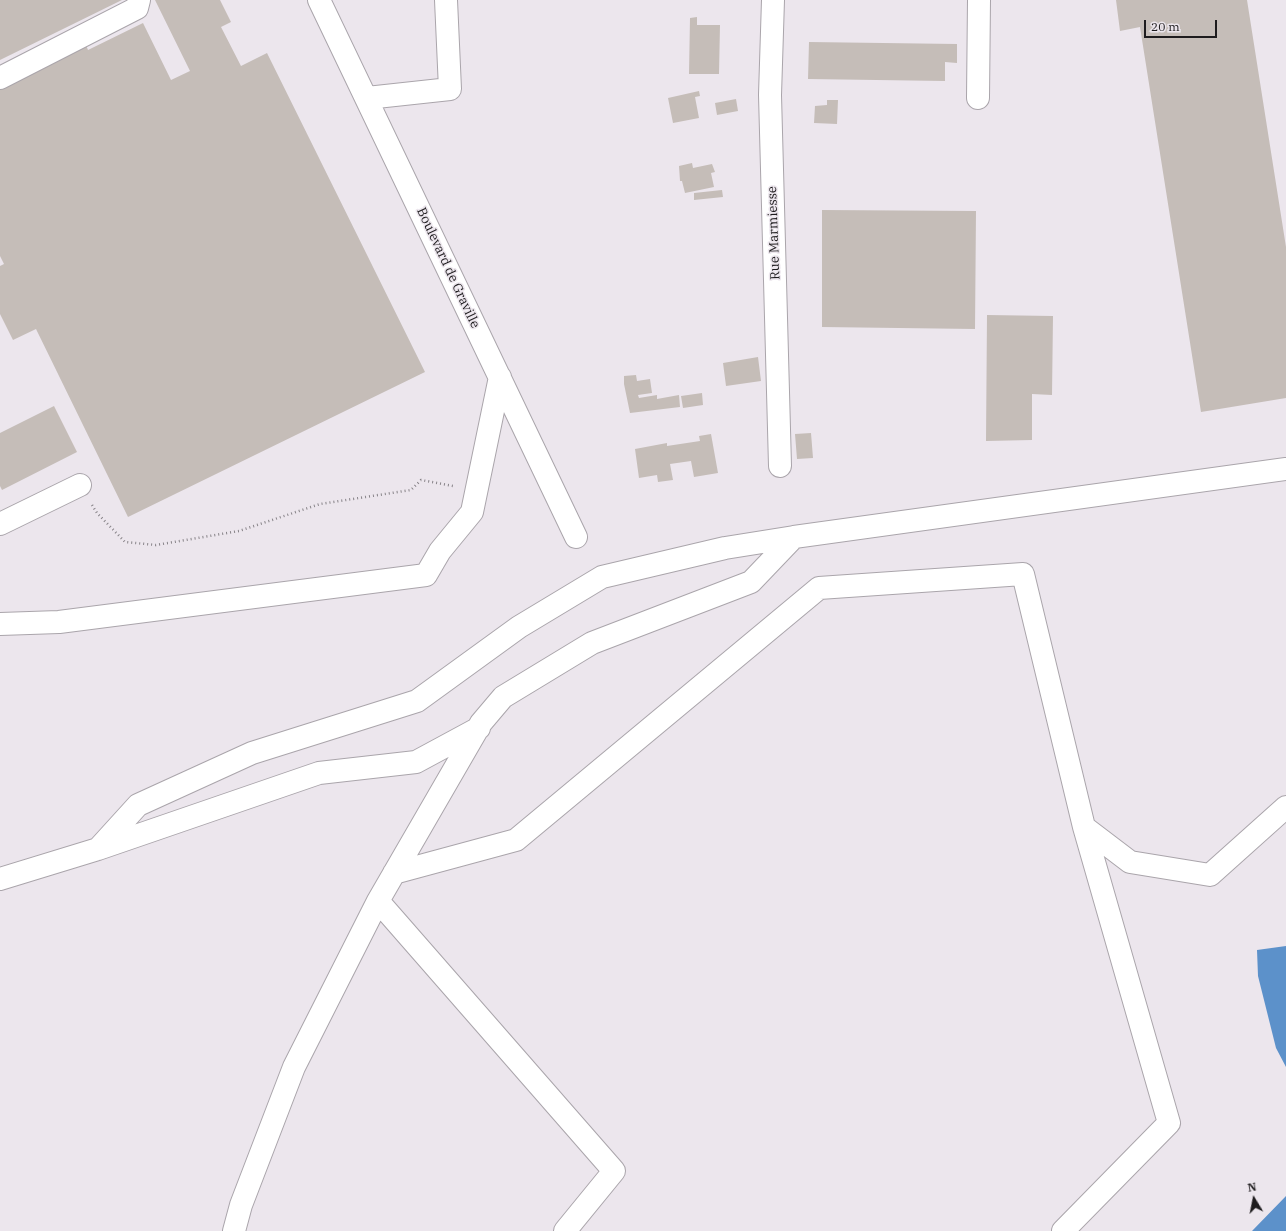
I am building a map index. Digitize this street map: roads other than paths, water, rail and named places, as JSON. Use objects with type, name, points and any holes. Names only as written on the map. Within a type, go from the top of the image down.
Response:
[{"type":"street","points":[[0,78],[138,8],[139,0]]},
{"type":"street","name":"Boulevard de Graville","points":[[319,0],[576,537]]},
{"type":"street","points":[[367,98],[450,89],[446,0]]},
{"type":"street","name":"Rue Marmiesse","points":[[773,0],[770,94],[780,466]]},
{"type":"street","points":[[978,98],[980,0]]},
{"type":"street","points":[[0,624],[59,622],[426,575],[440,551],[472,512],[500,377]]},
{"type":"street","points":[[98,849],[138,805],[252,753],[417,701],[520,626],[602,577],[725,548],[794,537],[1286,469]]},
{"type":"street","points":[[0,524],[80,485]]},
{"type":"street","points":[[234,1231],[241,1205],[294,1067],[378,901],[479,728],[503,697],[592,643],[751,582],[794,537]]},
{"type":"street","points":[[394,873],[516,840],[819,588],[1023,574],[1084,827],[1169,1123],[1063,1231]]},
{"type":"street","points":[[0,879],[98,849],[319,773],[416,762],[479,728]]},
{"type":"street","points":[[1084,827],[1130,862],[1210,875],[1286,807]]},
{"type":"street","points":[[378,901],[614,1171],[564,1231]]},
{"type":"water","points":[[1286,946],[1286,1067],[1276,1048],[1258,976],[1257,950]]},
{"type":"water","points":[[1286,1196],[1286,1231],[1252,1231]]}]
